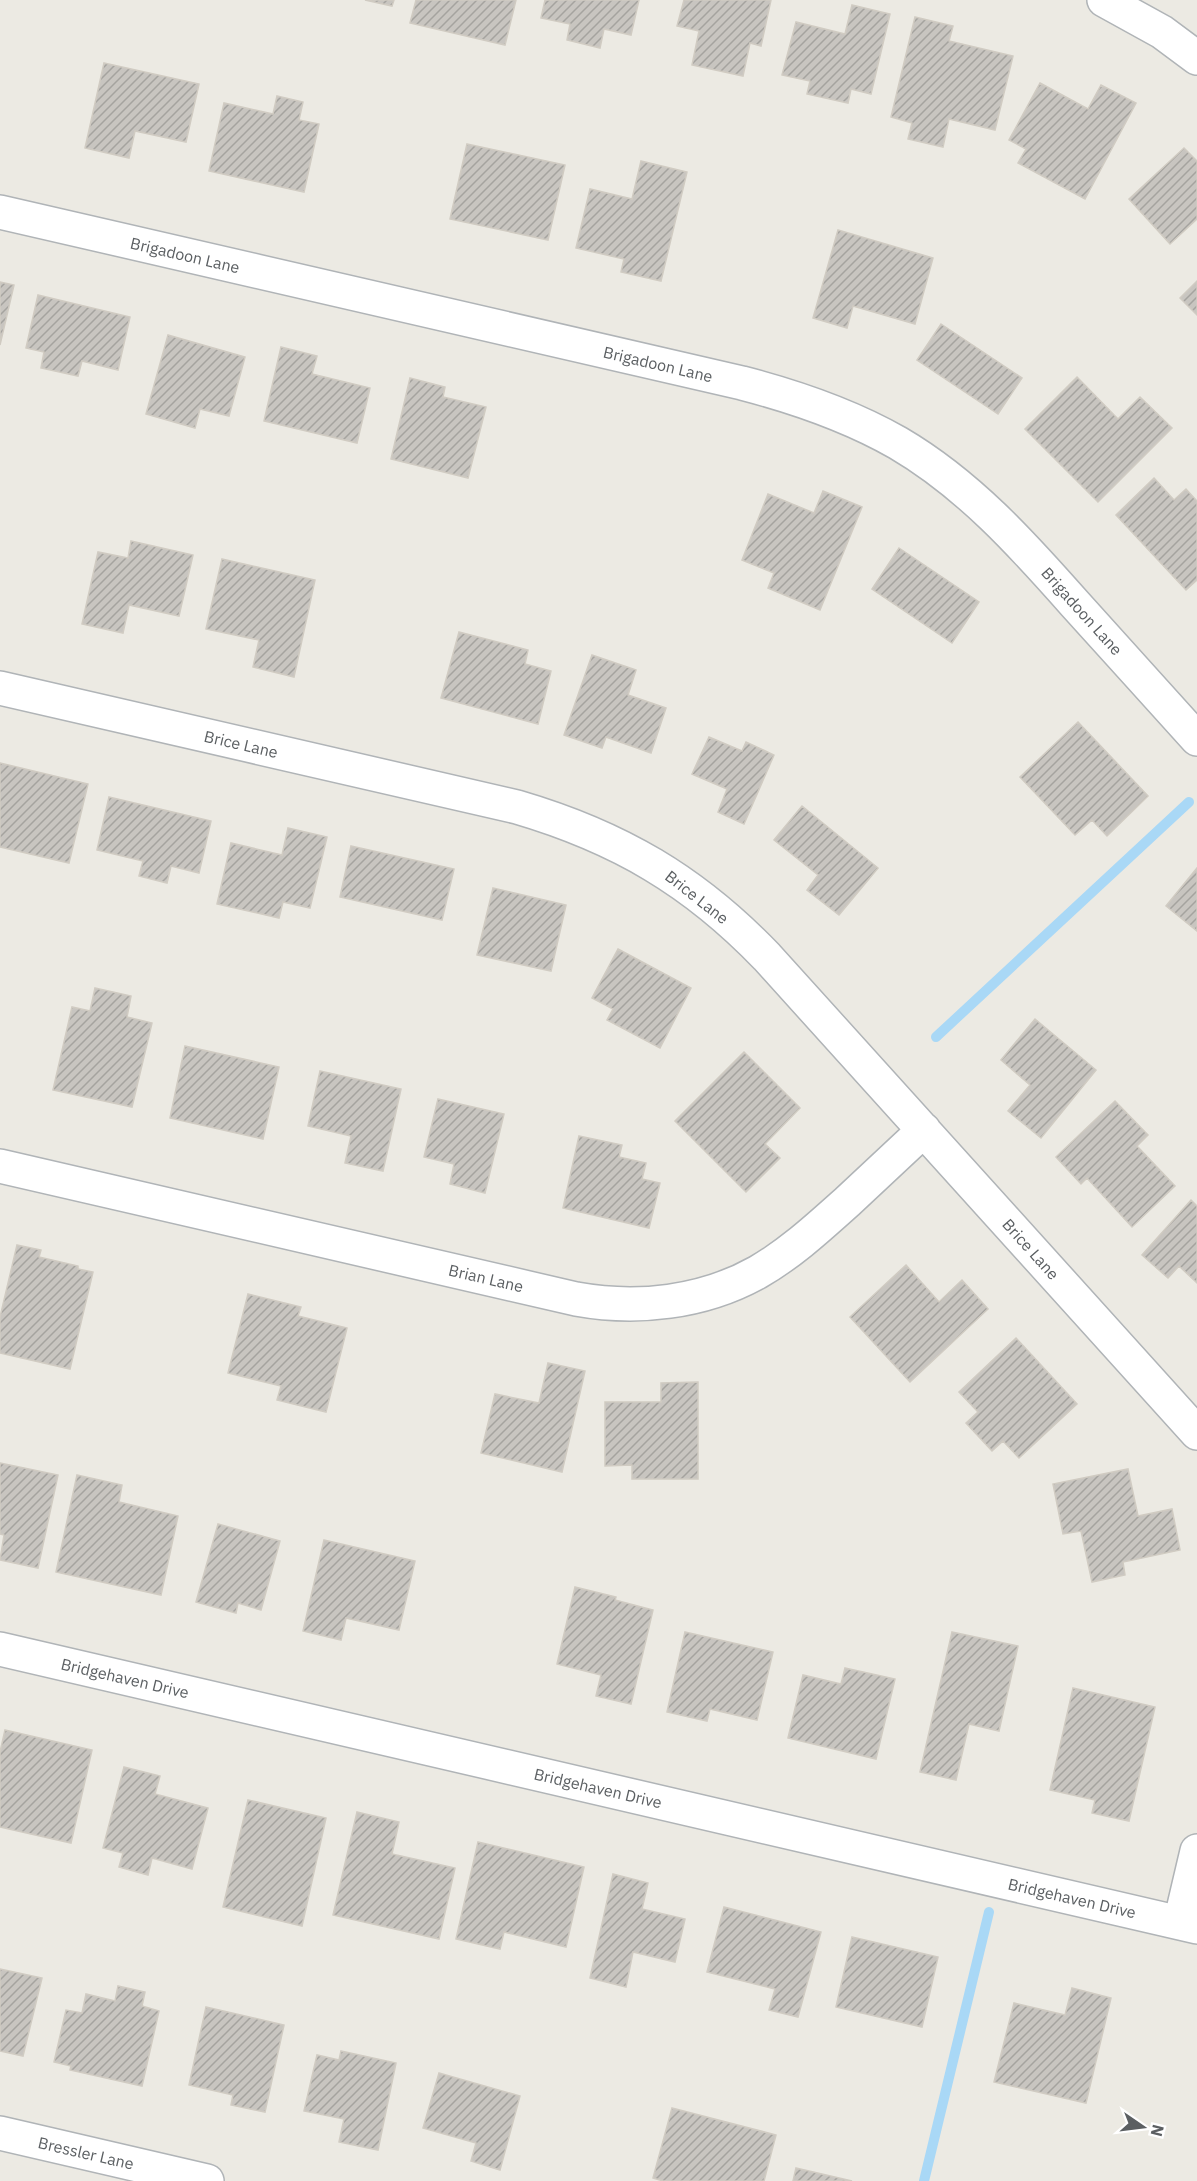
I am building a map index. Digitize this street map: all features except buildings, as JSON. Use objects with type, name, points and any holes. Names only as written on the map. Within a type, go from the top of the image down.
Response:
[{"type":"street","points":[[1104,0],[1162,32],[1197,58]]},
{"type":"street","name":"Brigadoon Lane","points":[[0,213],[742,383],[802,400],[855,421],[919,457],[988,511],[1032,556],[1197,739]]},
{"type":"street","name":"Brice Lane","points":[[0,688],[518,807],[564,822],[612,843],[638,855],[680,880],[747,937],[1197,1432]]},
{"type":"street","name":"Brian Lane","points":[[0,1166],[576,1299],[635,1304],[698,1296],[756,1273],[783,1256],[814,1231],[924,1130]]},
{"type":"street","name":"Bridgehaven Drive","points":[[0,1648],[1189,1925]]},
{"type":"street","points":[[1189,1925],[1197,1851]]},
{"type":"street","name":"Bressler Lane","points":[[0,2133],[207,2181]]},
{"type":"waterway","points":[[936,1037],[1189,802]]},
{"type":"waterway","points":[[924,2181],[989,1912]]}]
